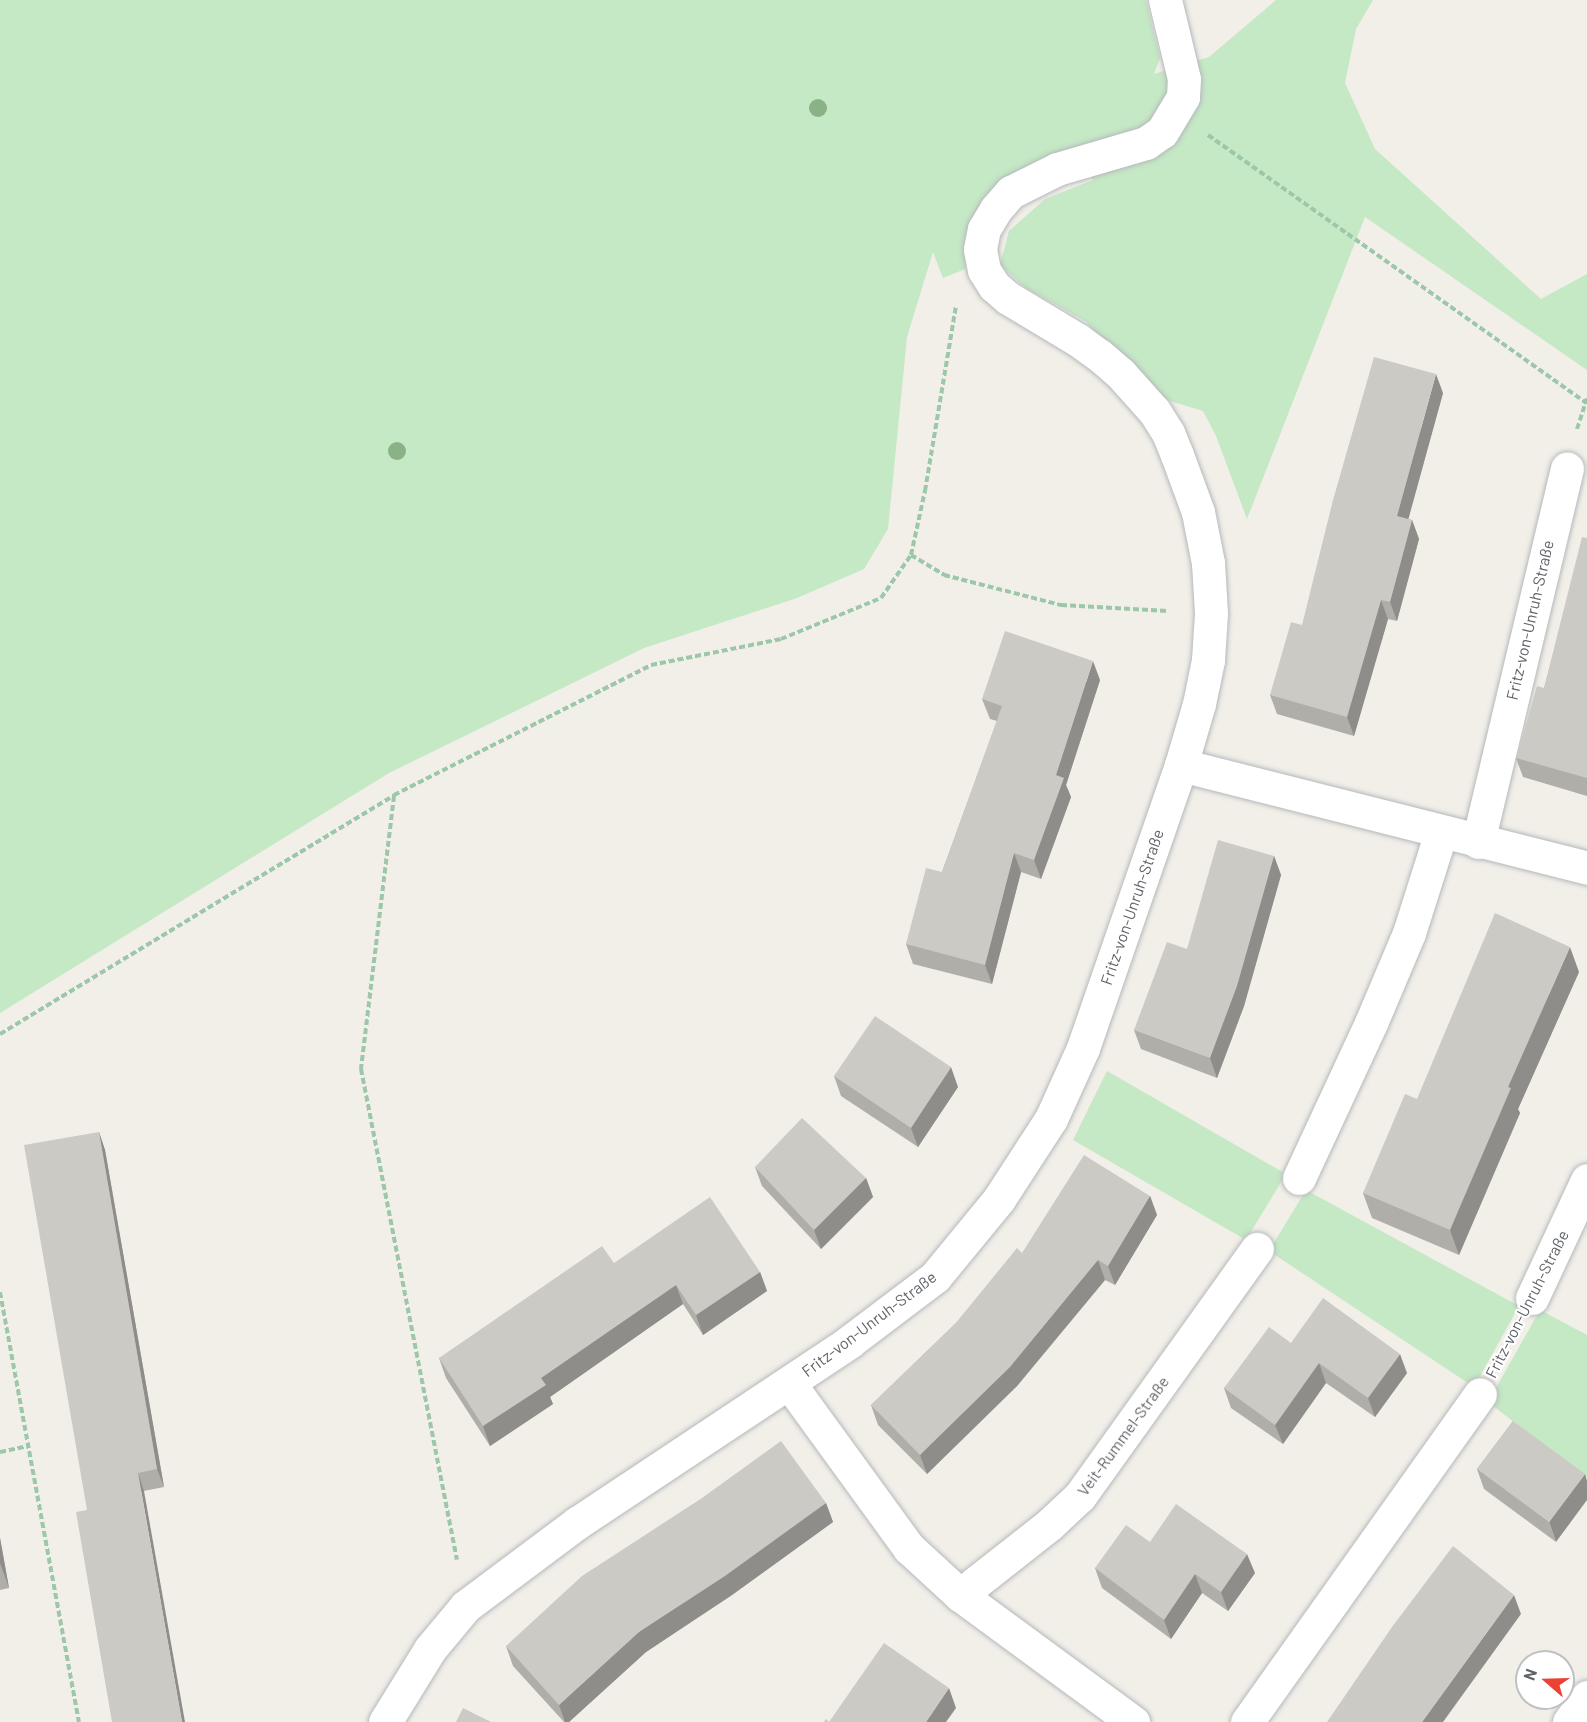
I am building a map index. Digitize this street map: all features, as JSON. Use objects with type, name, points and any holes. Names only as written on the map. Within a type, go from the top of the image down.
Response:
[{"type":"street","points":[[984,270],[980,249],[984,229],[996,209],[1011,192],[1057,169],[1146,143],[1162,132],[1176,113],[1183,97],[1184,79],[1165,0]]},
{"type":"street","name":"Fritz-von-Unruh-Straße","points":[[385,1722],[429,1648],[466,1606],[576,1523],[849,1342],[935,1277],[999,1199],[1052,1119],[1083,1048],[1181,765],[1206,671],[1211,613],[1208,563],[1198,512],[1178,454],[1158,418],[1136,390],[1100,356],[1078,340],[1008,298],[994,286],[984,270]]},
{"type":"street","name":"Fritz-von-Unruh-Straße","points":[[1478,842],[1567,468]]},
{"type":"street","points":[[1181,765],[1587,868]]},
{"type":"street","points":[[1299,1178],[1371,1023],[1409,933],[1441,832]]},
{"type":"street","name":"Fritz-von-Unruh-Straße","points":[[1532,1298],[1587,1180]]},
{"type":"street","name":"Veit-Rummel-Straße","points":[[960,1595],[1049,1525],[1080,1496],[1257,1249]]},
{"type":"street","points":[[789,1383],[903,1541],[960,1595],[1128,1720]]},
{"type":"street","points":[[1247,1722],[1480,1394]]},
{"type":"street","points":[[1569,1722],[1587,1697]]},
{"type":"path","points":[[1176,113],[1586,401]]},
{"type":"path","points":[[0,1034],[394,795],[651,665],[781,639],[881,598],[911,555],[925,491],[959,291],[984,270]]},
{"type":"path","points":[[911,555],[944,574],[1061,605],[1211,613]]},
{"type":"path","points":[[394,795],[361,1069],[466,1606]]},
{"type":"path","points":[[0,1292],[79,1722]]},
{"type":"path","name":"Fritz-von-Unruh-Straße","points":[[1480,1394],[1532,1298]]},
{"type":"path","points":[[0,1452],[29,1446]]},
{"type":"green space","points":[[0,0],[1146,0],[1160,58],[1154,74],[1209,57],[1276,0],[1373,0],[1356,29],[1345,83],[1375,149],[1541,299],[1587,274],[1587,370],[1365,217],[1247,519],[1216,436],[1203,411],[1160,398],[1085,321],[1026,288],[1000,265],[1009,231],[1045,199],[1093,180],[1073,154],[1035,167],[969,257],[965,269],[943,278],[933,252],[907,337],[888,529],[864,569],[797,598],[644,648],[389,773],[0,1013]]},
{"type":"green space","points":[[1107,1071],[1286,1174],[1246,1240],[1073,1140]]},
{"type":"green space","points":[[1306,1190],[1519,1306],[1474,1387],[1269,1251]]},
{"type":"green space","points":[[1540,1310],[1587,1335],[1587,1478],[1488,1402]]},
{"type":"building","points":[[1374,357],[1436,374],[1397,516],[1412,520],[1390,602],[1381,600],[1347,717],[1270,695],[1291,622],[1302,625],[1333,500]]},
{"type":"building","points":[[1582,537],[1587,538],[1587,778],[1516,758],[1537,686],[1544,688]]},
{"type":"building","points":[[1005,631],[1093,661],[1056,775],[1064,778],[1034,860],[1014,853],[985,965],[906,944],[926,868],[942,872],[1002,706],[982,699]]},
{"type":"building","points":[[1218,840],[1274,856],[1237,986],[1210,1058],[1134,1030],[1167,942],[1187,949]]},
{"type":"building","points":[[1495,913],[1570,947],[1508,1087],[1511,1088],[1450,1230],[1363,1193],[1405,1094],[1417,1099]]},
{"type":"building","points":[[875,1016],[951,1067],[911,1128],[834,1076]]},
{"type":"building","points":[[802,1118],[866,1178],[814,1230],[755,1167]]},
{"type":"building","points":[[99,1132],[157,1469],[138,1473],[182,1722],[112,1722],[76,1512],[87,1510],[24,1145]]},
{"type":"building","points":[[1084,1155],[1150,1196],[1108,1266],[1098,1260],[1010,1367],[920,1455],[871,1405],[955,1324],[1017,1248],[1022,1253]]},
{"type":"building","points":[[710,1197],[760,1272],[696,1315],[676,1285],[541,1378],[546,1385],[483,1426],[439,1358],[602,1246],[614,1263]]},
{"type":"building","points":[[1323,1298],[1400,1354],[1368,1398],[1319,1363],[1275,1425],[1224,1388],[1269,1327],[1291,1343]]},
{"type":"building","points":[[1513,1421],[1585,1474],[1549,1522],[1477,1469]]},
{"type":"building","points":[[781,1441],[826,1503],[725,1576],[639,1632],[559,1705],[506,1646],[582,1576],[702,1498]]},
{"type":"building","points":[[1176,1504],[1247,1554],[1221,1592],[1195,1574],[1164,1620],[1095,1568],[1126,1525],[1150,1542]]},
{"type":"building","points":[[1453,1546],[1514,1595],[1422,1722],[1327,1722],[1392,1627]]},
{"type":"building","points":[[884,1643],[949,1688],[926,1722],[829,1722]]},
{"type":"building","points":[[463,1708],[491,1722],[456,1722]]}]
